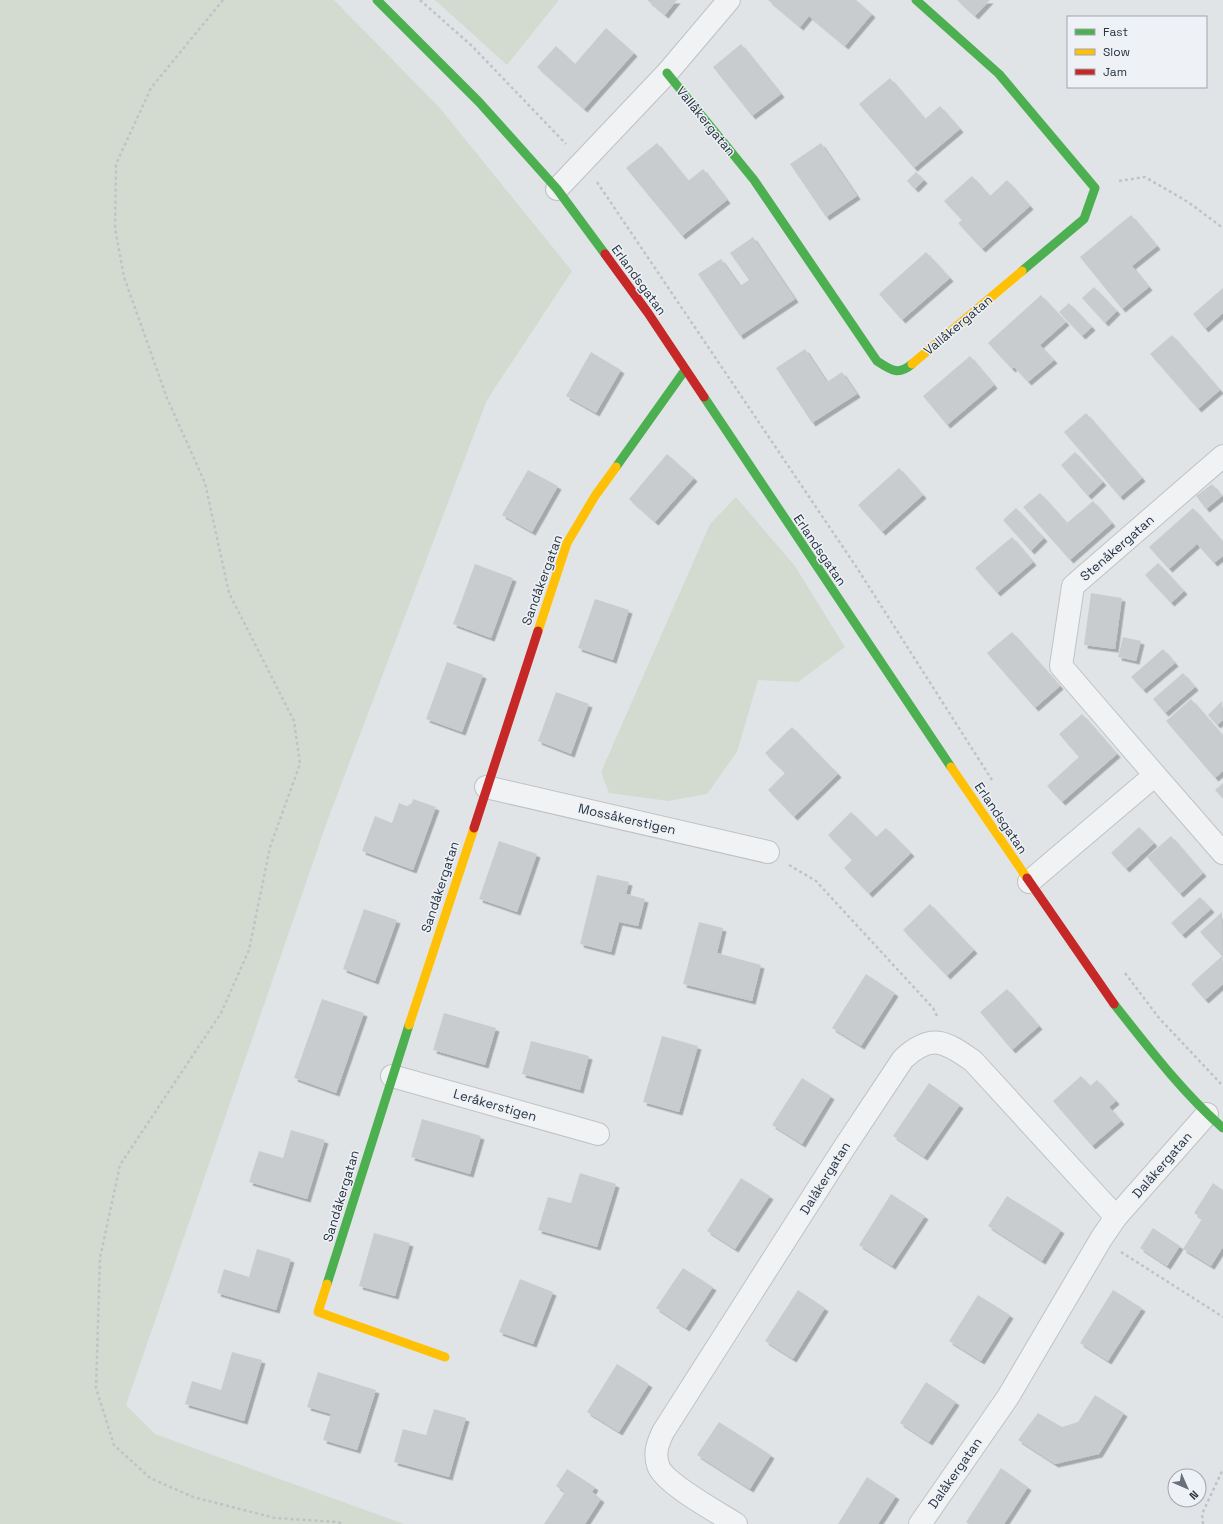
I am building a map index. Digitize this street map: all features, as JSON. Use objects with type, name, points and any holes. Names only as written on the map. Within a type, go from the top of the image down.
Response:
[{"type":"street","name":"Erlandsgatan","points":[[377,0],[479,102],[557,189],[648,314],[895,685],[1112,1001],[1157,1058],[1207,1114],[1223,1128]]},
{"type":"street","name":"Vallåkergatan","points":[[557,189],[667,73],[729,0]]},
{"type":"street","points":[[916,0],[999,74],[1095,188]]},
{"type":"street","name":"Vallåkergatan","points":[[667,73],[754,180],[877,361],[893,371],[906,370],[1084,219],[1095,188]]},
{"type":"street","name":"Sandåkergatan","points":[[445,1357],[318,1312],[392,1076],[486,787],[568,543],[595,496],[685,370]]},
{"type":"street","name":"Stenåkergatan","points":[[1223,456],[1073,586],[1061,666],[1223,853]]},
{"type":"street","points":[[1029,882],[1155,775]]},
{"type":"street","name":"Mossåkerstigen","points":[[486,787],[768,852]]},
{"type":"street","name":"Dalåkergatan","points":[[736,1524],[671,1482],[658,1466],[656,1450],[663,1432],[842,1151],[903,1059],[915,1047],[935,1042],[953,1046],[973,1061],[1116,1216]]},
{"type":"street","name":"Leråkerstigen","points":[[392,1076],[598,1134]]},
{"type":"street","name":"Dalåkergatan","points":[[920,1524],[1008,1397],[1116,1216],[1207,1114]]},
{"type":"path","points":[[223,0],[152,88],[138,116],[116,164],[115,228],[124,277],[167,398],[204,483],[229,593],[294,721],[300,764],[270,847],[249,950],[221,1013],[120,1165],[100,1258],[96,1388],[114,1445],[150,1478],[193,1497],[275,1518],[338,1522],[343,1524]]},
{"type":"path","points":[[420,0],[472,46],[566,143],[604,190],[857,568],[993,781]]},
{"type":"path","points":[[1095,188],[1120,180],[1145,177],[1188,202],[1223,228]]},
{"type":"path","points":[[768,852],[816,881],[933,1008],[939,1020],[935,1042]]},
{"type":"path","points":[[1121,967],[1159,1018],[1223,1086]]},
{"type":"path","points":[[1101,1239],[1223,1317]]},
{"type":"path","points":[[1203,1524],[1202,1514],[1223,1469]]},
{"type":"shaded area","points":[[0,0],[334,0],[439,107],[572,271],[487,400],[328,819],[126,1405],[155,1434],[404,1524],[0,1524]]},
{"type":"shaded area","points":[[435,0],[559,0],[507,65]]},
{"type":"shaded area","points":[[736,497],[795,566],[845,647],[798,682],[758,680],[737,752],[707,794],[668,801],[609,793],[601,772],[710,524]]},
{"type":"building","points":[[647,0],[677,0],[665,15]]},
{"type":"building","points":[[768,0],[856,0],[872,14],[845,46],[809,16],[800,27]]},
{"type":"building","points":[[957,0],[990,0],[975,16]]},
{"type":"building","points":[[606,28],[634,53],[584,109],[537,67],[556,46],[575,64]]},
{"type":"building","points":[[741,44],[781,94],[752,116],[713,67]]},
{"type":"building","points":[[890,78],[925,119],[940,106],[960,129],[914,168],[859,104]]},
{"type":"building","points":[[657,143],[688,181],[703,169],[727,200],[682,236],[626,168]]},
{"type":"building","points":[[821,143],[857,196],[826,217],[790,164]]},
{"type":"building","points":[[916,172],[924,180],[915,189],[907,181]]},
{"type":"building","points":[[972,176],[990,196],[1007,180],[1030,206],[982,249],[958,223],[962,220],[944,201]]},
{"type":"building","points":[[1131,215],[1157,246],[1132,266],[1149,287],[1122,309],[1080,257]]},
{"type":"building","points":[[753,237],[795,299],[740,336],[698,274],[721,259],[740,286],[749,280],[730,253]]},
{"type":"building","points":[[926,252],[950,278],[902,320],[879,294]]},
{"type":"building","points":[[1094,287],[1117,311],[1105,323],[1082,298]]},
{"type":"building","points":[[1223,288],[1223,313],[1205,329],[1193,314]]},
{"type":"building","points":[[1041,295],[1066,322],[1040,345],[1054,360],[1028,382],[1014,367],[1012,369],[988,343]]},
{"type":"building","points":[[1069,303],[1092,327],[1082,336],[1059,312]]},
{"type":"building","points":[[1172,335],[1220,390],[1198,409],[1150,354]]},
{"type":"building","points":[[805,349],[827,382],[842,372],[857,394],[812,423],[776,368]]},
{"type":"building","points":[[591,352],[621,370],[596,413],[566,396]]},
{"type":"building","points":[[970,356],[994,385],[947,425],[923,396]]},
{"type":"building","points":[[1086,413],[1142,478],[1120,497],[1064,432]]},
{"type":"building","points":[[1075,452],[1103,482],[1088,496],[1061,465]]},
{"type":"building","points":[[667,454],[694,478],[655,522],[629,499]]},
{"type":"building","points":[[899,468],[923,495],[882,532],[858,505]]},
{"type":"building","points":[[528,470],[558,486],[532,532],[502,515]]},
{"type":"building","points":[[1212,484],[1222,496],[1206,509],[1196,496]]},
{"type":"building","points":[[1040,493],[1067,523],[1093,501],[1112,523],[1070,560],[1023,507]]},
{"type":"building","points":[[1016,508],[1044,538],[1031,551],[1003,520]]},
{"type":"building","points":[[1193,508],[1223,542],[1223,556],[1214,563],[1197,544],[1169,569],[1149,547]]},
{"type":"building","points":[[1012,537],[1033,562],[997,593],[975,568]]},
{"type":"building","points":[[1158,563],[1184,591],[1171,603],[1145,575]]},
{"type":"building","points":[[475,564],[513,578],[491,638],[453,624]]},
{"type":"building","points":[[1091,593],[1122,598],[1115,649],[1084,645]]},
{"type":"building","points":[[595,599],[629,610],[613,660],[578,648]]},
{"type":"building","points":[[1012,632],[1060,686],[1035,708],[987,653]]},
{"type":"building","points":[[1123,637],[1141,641],[1136,661],[1118,657]]},
{"type":"building","points":[[1163,649],[1175,663],[1143,690],[1131,677]]},
{"type":"building","points":[[447,662],[483,675],[462,732],[426,719]]},
{"type":"building","points":[[1183,673],[1195,687],[1165,713],[1153,699]]},
{"type":"building","points":[[556,692],[589,704],[571,754],[538,741]]},
{"type":"building","points":[[1191,699],[1223,736],[1223,771],[1215,778],[1166,721]]},
{"type":"building","points":[[1222,701],[1223,720],[1217,725],[1208,715]]},
{"type":"building","points":[[1082,714],[1117,754],[1062,802],[1047,786],[1079,757],[1059,734]]},
{"type":"building","points":[[792,727],[838,774],[794,817],[768,790],[785,773],[765,753]]},
{"type":"building","points":[[1223,783],[1223,798],[1215,790]]},
{"type":"building","points":[[413,799],[436,807],[413,870],[362,851],[375,816],[392,823],[399,803],[407,806],[412,803]]},
{"type":"building","points":[[851,812],[876,837],[886,828],[911,853],[869,894],[844,868],[852,860],[828,835]]},
{"type":"building","points":[[1139,827],[1154,843],[1126,869],[1111,853]]},
{"type":"building","points":[[1171,836],[1203,873],[1180,894],[1147,857]]},
{"type":"building","points":[[499,841],[537,854],[517,912],[479,899]]},
{"type":"building","points":[[597,875],[629,882],[626,894],[645,899],[638,926],[619,922],[611,952],[580,944]]},
{"type":"building","points":[[1200,897],[1211,909],[1182,935],[1171,923]]},
{"type":"building","points":[[930,904],[974,950],[947,976],[903,930]]},
{"type":"building","points":[[364,909],[397,920],[375,981],[343,969]]},
{"type":"building","points":[[1222,912],[1223,984],[1205,1000],[1191,984],[1222,956],[1200,932]]},
{"type":"building","points":[[699,922],[723,928],[717,953],[761,965],[752,1001],[683,984]]},
{"type":"building","points":[[866,974],[895,993],[861,1046],[832,1028]]},
{"type":"building","points":[[1007,989],[1039,1026],[1012,1050],[980,1012]]},
{"type":"building","points":[[322,999],[364,1013],[336,1093],[294,1078]]},
{"type":"building","points":[[444,1013],[496,1028],[485,1065],[433,1050]]},
{"type":"building","points":[[662,1036],[698,1046],[679,1112],[643,1102]]},
{"type":"building","points":[[531,1041],[589,1056],[580,1090],[522,1074]]},
{"type":"building","points":[[1081,1076],[1090,1086],[1097,1080],[1116,1101],[1109,1107],[1121,1121],[1092,1146],[1053,1101]]},
{"type":"building","points":[[802,1078],[831,1096],[802,1144],[772,1125]]},
{"type":"building","points":[[929,1083],[960,1105],[924,1157],[893,1136]]},
{"type":"building","points":[[422,1119],[481,1136],[470,1174],[411,1157]]},
{"type":"building","points":[[291,1130],[325,1140],[307,1199],[249,1182],[259,1151],[283,1158]]},
{"type":"building","points":[[580,1173],[616,1184],[597,1247],[538,1230],[548,1197],[571,1203]]},
{"type":"building","points":[[741,1178],[770,1196],[735,1249],[707,1231]]},
{"type":"building","points":[[1213,1183],[1223,1190],[1223,1247],[1211,1266],[1183,1249],[1202,1219],[1194,1213]]},
{"type":"building","points":[[891,1194],[925,1216],[892,1266],[859,1245]]},
{"type":"building","points":[[1007,1196],[1061,1230],[1042,1261],[988,1226]]},
{"type":"building","points":[[1153,1228],[1180,1246],[1167,1266],[1140,1248]]},
{"type":"building","points":[[374,1233],[410,1243],[395,1296],[359,1286]]},
{"type":"building","points":[[257,1249],[291,1259],[276,1310],[217,1293],[224,1269],[249,1277]]},
{"type":"building","points":[[683,1268],[713,1287],[686,1328],[656,1308]]},
{"type":"building","points":[[520,1279],[553,1292],[533,1344],[499,1332]]},
{"type":"building","points":[[798,1290],[825,1308],[793,1359],[765,1341]]},
{"type":"building","points":[[1113,1290],[1142,1308],[1108,1361],[1080,1343]]},
{"type":"building","points":[[978,1295],[1010,1315],[981,1361],[949,1341]]},
{"type":"building","points":[[232,1352],[262,1360],[244,1421],[185,1404],[192,1381],[221,1390]]},
{"type":"building","points":[[617,1364],[649,1384],[619,1432],[587,1412]]},
{"type":"building","points":[[318,1372],[376,1390],[357,1450],[323,1440],[331,1414],[307,1407]]},
{"type":"building","points":[[926,1382],[956,1402],[929,1442],[900,1423]]},
{"type":"building","points":[[1095,1395],[1124,1413],[1099,1454],[1055,1464],[1018,1440],[1038,1413],[1062,1427],[1078,1422]]},
{"type":"building","points":[[434,1409],[466,1418],[449,1477],[394,1462],[403,1429],[426,1435]]},
{"type":"building","points":[[719,1422],[771,1455],[750,1489],[697,1455]]},
{"type":"building","points":[[1001,1468],[1028,1487],[1004,1524],[969,1524],[966,1522]]},
{"type":"building","points":[[567,1469],[595,1487],[592,1492],[601,1499],[585,1524],[544,1524],[565,1492],[556,1486]]},
{"type":"building","points":[[867,1477],[896,1496],[878,1524],[838,1524]]},
{"type":"traffic: fast","points":[[377,0],[479,102],[557,189],[605,254]]},
{"type":"traffic: fast","points":[[916,0],[999,74],[1095,188],[1084,219],[1022,271]]},
{"type":"traffic: fast","points":[[667,73],[754,180],[877,361],[886,367],[898,371],[903,370],[912,364]]},
{"type":"traffic: fast","points":[[616,467],[685,370]]},
{"type":"traffic: fast","points":[[704,397],[951,767]]},
{"type":"traffic: fast","points":[[1114,1004],[1179,1084],[1223,1128]]},
{"type":"traffic: fast","points":[[327,1284],[409,1025]]},
{"type":"traffic: slow","points":[[912,364],[1022,271]]},
{"type":"traffic: slow","points":[[538,631],[567,543],[595,496],[616,467]]},
{"type":"traffic: slow","points":[[951,767],[1027,878]]},
{"type":"traffic: slow","points":[[409,1025],[474,828]]},
{"type":"traffic: slow","points":[[327,1284],[318,1312],[445,1357]]},
{"type":"traffic: jam","points":[[605,254],[648,313],[704,397]]},
{"type":"traffic: jam","points":[[474,828],[538,631]]},
{"type":"traffic: jam","points":[[1027,878],[1114,1004]]}]
